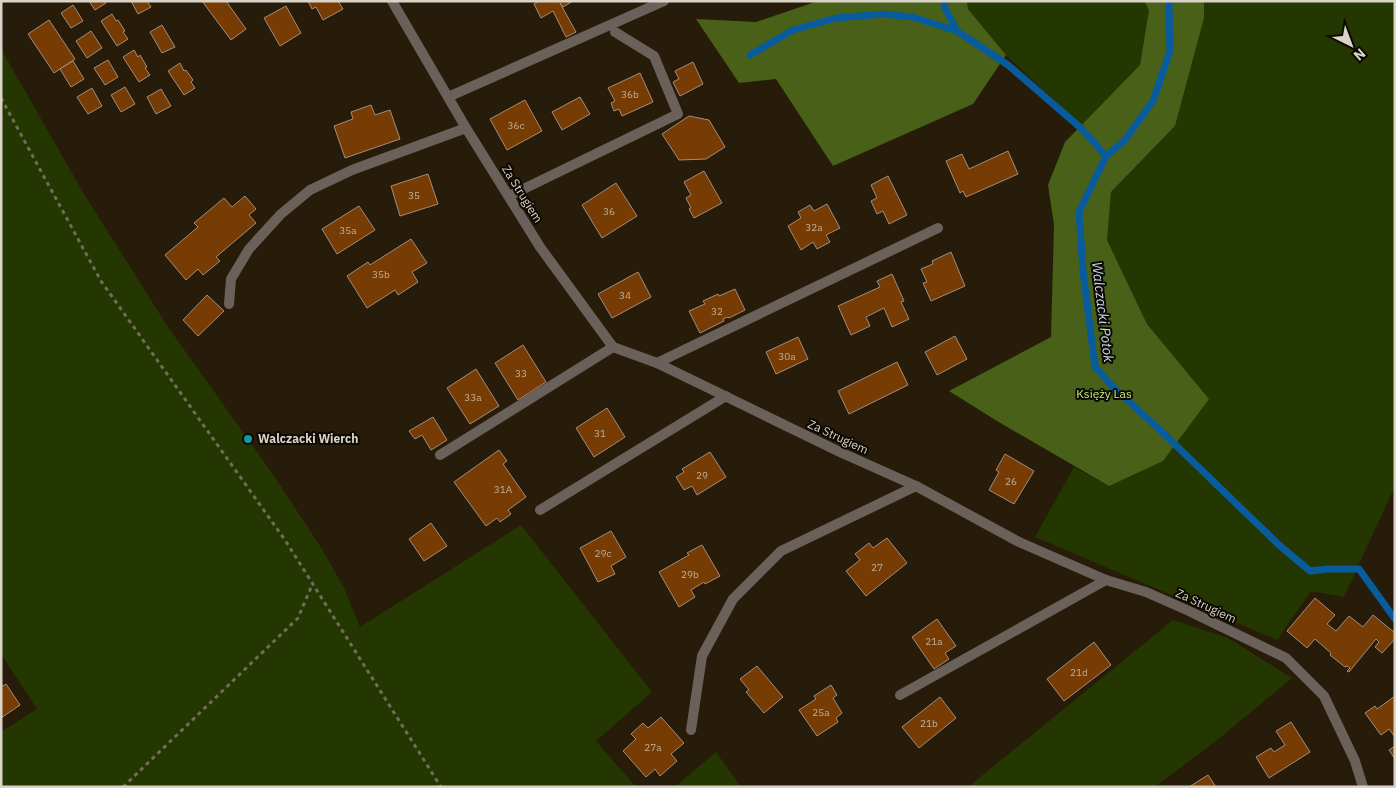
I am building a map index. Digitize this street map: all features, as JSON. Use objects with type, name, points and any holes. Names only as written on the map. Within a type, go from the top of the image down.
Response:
[{"type":"street","name":"Za Strugiem","points":[[392,1],[466,128],[540,247],[614,347],[657,363],[916,486],[1019,542],[1106,580],[1146,592],[1190,611],[1286,658],[1324,696],[1355,761],[1363,787]]},
{"type":"street","points":[[448,97],[664,1]]},
{"type":"street","points":[[509,196],[678,114],[654,56],[615,32]]},
{"type":"street","points":[[229,304],[231,280],[249,249],[281,214],[310,190],[352,170],[466,128]]},
{"type":"street","points":[[657,363],[938,228]]},
{"type":"street","points":[[440,455],[614,347]]},
{"type":"street","points":[[540,510],[726,396]]},
{"type":"street","points":[[691,730],[702,656],[733,599],[781,551],[916,486]]},
{"type":"street","points":[[900,695],[1106,580]]},
{"type":"path","points":[[1,98],[101,281],[285,540],[441,787]]},
{"type":"path","points":[[123,787],[298,618],[313,584]]},
{"type":"green space","points":[[818,1],[967,1],[968,9],[1006,55],[973,104],[833,166],[776,79],[739,83],[696,19],[756,22]]},
{"type":"green space","points":[[967,1],[1144,1],[1149,9],[1140,65],[1081,126],[1006,55],[968,9]]},
{"type":"green space","name":"Księży Las","points":[[1144,1],[1204,1],[1204,18],[1175,126],[1111,192],[1107,240],[1147,324],[1209,399],[1163,461],[1109,486],[949,391],[1051,337],[1054,225],[1048,185],[1065,142],[1140,65],[1149,10]]},
{"type":"green space","points":[[1204,1],[1395,1],[1395,486],[1344,597],[1311,591],[1277,640],[1035,537],[1074,467],[1109,486],[1209,399],[1147,324],[1107,240],[1111,192],[1175,126],[1204,18]]},
{"type":"green space","points":[[1,49],[84,194],[168,327],[272,473],[322,549],[344,588],[360,627],[521,525],[652,692],[596,741],[636,787],[1,787],[1,732],[37,709],[1,654]]},
{"type":"green space","points":[[1173,620],[1228,638],[1292,678],[1221,737],[1155,787],[968,787]]},
{"type":"green space","points":[[716,752],[741,787],[675,787]]},
{"type":"building","points":[[89,1],[105,1],[106,3],[95,10]]},
{"type":"building","points":[[131,1],[147,1],[151,7],[138,14]]},
{"type":"building","points":[[202,1],[226,1],[246,29],[231,40]]},
{"type":"building","points":[[308,1],[338,1],[343,9],[323,20],[316,7],[312,9]]},
{"type":"building","points":[[539,1],[573,1],[563,7],[560,3],[576,32],[566,37],[553,11],[541,18],[534,4]]},
{"type":"building","points":[[73,5],[83,21],[71,28],[61,13]]},
{"type":"building","points":[[286,6],[301,33],[280,46],[264,18]]},
{"type":"building","points":[[112,14],[116,21],[118,20],[128,39],[117,46],[101,21]]},
{"type":"building","points":[[49,20],[75,59],[54,73],[28,34]]},
{"type":"building","points":[[162,25],[175,47],[162,53],[150,32]]},
{"type":"building","points":[[91,31],[102,48],[87,58],[76,41]]},
{"type":"building","points":[[134,50],[138,57],[140,55],[150,75],[139,82],[123,57]]},
{"type":"building","points":[[108,60],[118,77],[105,85],[94,68]]},
{"type":"building","points":[[73,61],[84,79],[71,87],[60,69]]},
{"type":"building","points":[[693,62],[703,84],[680,96],[673,82],[679,79],[675,71]]},
{"type":"building","points":[[180,63],[184,71],[186,70],[193,80],[191,82],[195,88],[184,95],[168,71]]},
{"type":"building","points":[[640,73],[653,102],[622,116],[619,109],[614,111],[611,103],[615,101],[608,88]]},
{"type":"building","points":[[125,87],[135,104],[121,112],[111,95]]},
{"type":"building","points":[[92,88],[102,106],[88,114],[77,97]]},
{"type":"building","points":[[161,89],[171,106],[156,114],[147,97]]},
{"type":"building","points":[[580,97],[590,114],[562,130],[552,112]]},
{"type":"building","points":[[525,100],[542,131],[507,150],[490,119]]},
{"type":"building","points":[[371,105],[375,115],[390,110],[400,139],[345,158],[334,126],[353,119],[351,112]]},
{"type":"building","points":[[689,116],[709,120],[725,147],[706,159],[679,160],[662,134]]},
{"type":"building","points":[[1008,151],[1018,174],[966,197],[963,191],[960,193],[946,161],[962,154],[969,169]]},
{"type":"building","points":[[704,171],[722,203],[694,218],[686,198],[691,195],[684,182]]},
{"type":"building","points":[[428,174],[438,204],[400,216],[391,186]]},
{"type":"building","points":[[888,176],[907,215],[889,224],[883,211],[877,214],[871,201],[877,198],[871,185]]},
{"type":"building","points":[[616,183],[637,216],[602,238],[582,205]]},
{"type":"building","points":[[245,196],[256,209],[249,215],[256,223],[216,257],[220,261],[203,275],[198,269],[186,280],[165,255],[198,227],[194,223],[224,198],[232,207]]},
{"type":"building","points":[[827,204],[840,228],[826,235],[830,242],[817,249],[813,242],[801,250],[788,226],[801,218],[798,212],[810,205],[814,211]]},
{"type":"building","points":[[359,206],[375,230],[337,254],[322,229]]},
{"type":"building","points":[[411,239],[427,263],[412,272],[418,282],[398,295],[395,290],[367,308],[347,276],[368,262],[370,265]]},
{"type":"building","points":[[951,252],[965,286],[931,301],[923,283],[927,282],[921,269],[933,264],[932,261]]},
{"type":"building","points":[[638,272],[651,297],[612,318],[598,294]]},
{"type":"building","points":[[892,274],[904,301],[901,302],[909,319],[892,327],[884,308],[866,317],[870,326],[851,335],[838,306],[880,287],[877,281]]},
{"type":"building","points":[[735,289],[745,310],[723,319],[724,321],[700,333],[689,311],[705,304],[703,301]]},
{"type":"building","points":[[207,295],[224,311],[198,336],[183,320]]},
{"type":"building","points":[[955,336],[967,359],[937,375],[925,352]]},
{"type":"building","points":[[798,337],[808,359],[776,374],[766,352]]},
{"type":"building","points":[[523,345],[546,382],[518,400],[495,363]]},
{"type":"building","points":[[897,362],[908,385],[849,414],[838,391]]},
{"type":"building","points":[[476,369],[499,406],[470,424],[447,388]]},
{"type":"building","points":[[607,408],[625,437],[594,457],[576,428]]},
{"type":"building","points":[[433,417],[447,440],[431,450],[422,435],[415,439],[409,431]]},
{"type":"building","points":[[499,450],[507,461],[503,464],[526,497],[508,510],[511,514],[500,522],[497,518],[486,526],[454,482]]},
{"type":"building","points":[[710,452],[726,477],[697,495],[692,486],[684,490],[676,477],[684,472],[682,469]]},
{"type":"building","points":[[1005,454],[1034,471],[1014,504],[989,490],[999,472],[996,470]]},
{"type":"building","points":[[431,523],[447,546],[424,561],[409,539]]},
{"type":"building","points":[[611,531],[626,557],[611,566],[615,574],[598,582],[580,548]]},
{"type":"building","points":[[887,538],[907,563],[866,596],[846,571],[860,560],[855,554],[869,543],[873,548]]},
{"type":"building","points":[[702,545],[720,576],[705,584],[704,582],[691,590],[695,597],[679,607],[659,572],[689,555],[687,553]]},
{"type":"building","points":[[1315,598],[1335,615],[1327,624],[1336,631],[1349,616],[1363,627],[1373,615],[1395,633],[1395,639],[1382,653],[1375,647],[1379,642],[1376,639],[1349,672],[1347,671],[1350,668],[1345,667],[1330,655],[1331,653],[1315,639],[1307,648],[1287,631]]},
{"type":"building","points":[[937,619],[956,646],[945,653],[949,659],[934,669],[912,637]]},
{"type":"building","points":[[1094,642],[1111,665],[1064,701],[1047,679]]},
{"type":"building","points":[[757,666],[783,697],[764,713],[746,692],[749,690],[740,679]]},
{"type":"building","points":[[6,684],[20,705],[1,718],[1,687]]},
{"type":"building","points":[[831,685],[837,695],[833,698],[842,713],[836,718],[838,722],[817,736],[799,710],[816,699],[814,696]]},
{"type":"building","points":[[1395,696],[1395,737],[1389,729],[1381,735],[1365,713],[1375,706],[1377,709]]},
{"type":"building","points":[[940,697],[956,718],[919,748],[902,727]]},
{"type":"building","points":[[661,717],[684,743],[671,754],[677,761],[660,776],[655,769],[646,777],[623,751],[636,739],[631,734],[643,723],[648,728]]},
{"type":"building","points":[[1291,722],[1310,752],[1269,778],[1256,757],[1271,748],[1274,752],[1285,745],[1276,731]]},
{"type":"building","points":[[1395,746],[1395,759],[1389,750]]},
{"type":"building","points":[[1208,775],[1216,787],[1189,787]]},
{"type":"waterway","points":[[944,1],[945,8],[957,31],[1008,65],[1082,129],[1106,156]]},
{"type":"waterway","name":"Walczacki Potok","points":[[1169,1],[1170,51],[1153,101],[1124,141],[1106,156],[1079,212],[1083,271],[1095,367],[1116,390],[1279,545],[1310,571],[1359,569],[1395,619]]},
{"type":"waterway","points":[[750,55],[793,30],[836,18],[884,14],[912,17],[957,31]]},
{"type":"place","name":"Walczacki Wierch","points":[[248,439]]}]
